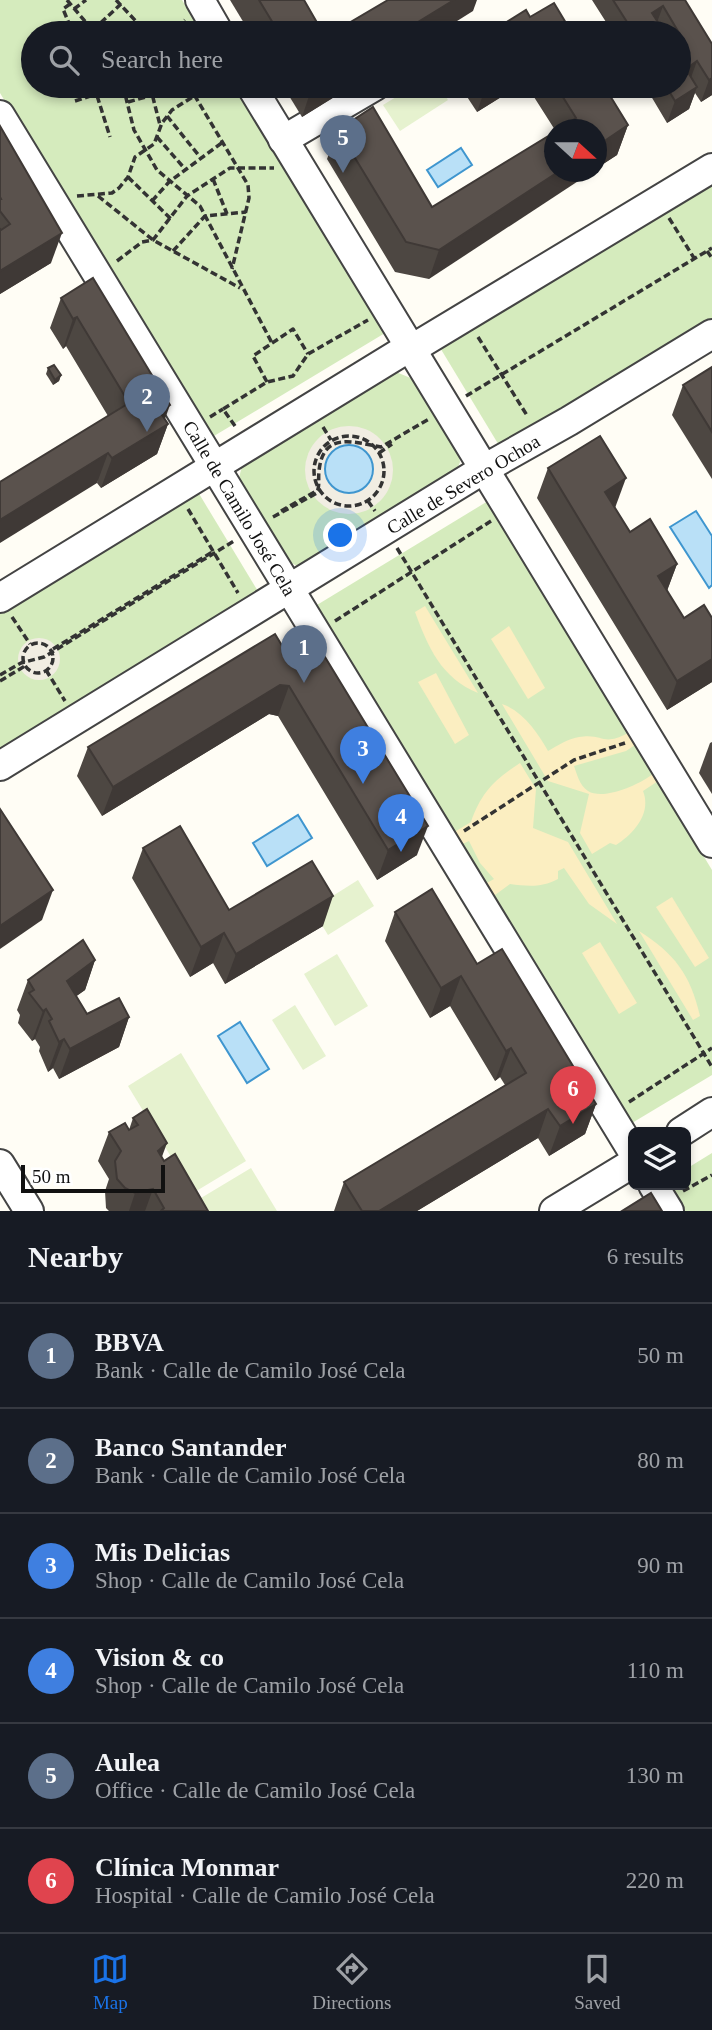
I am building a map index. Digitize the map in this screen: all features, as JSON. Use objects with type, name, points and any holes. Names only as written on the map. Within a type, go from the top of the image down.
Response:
[{"type":"street","points":[[202,3],[212,21]]},
{"type":"street","points":[[258,98],[712,844]]},
{"type":"street","points":[[288,148],[358,98]]},
{"type":"street","name":"Calle de Camilo José Cela","points":[[0,114],[628,1144]]},
{"type":"street","points":[[4,604],[176,489],[712,168]]},
{"type":"street","name":"Calle de Severo Ochoa","points":[[0,766],[290,591],[484,469],[712,334]]},
{"type":"street","points":[[689,1127],[712,1112]]},
{"type":"street","points":[[0,1164],[29,1211]]},
{"type":"street","points":[[554,1211],[628,1166]]},
{"type":"path","points":[[75,9],[86,0]]},
{"type":"path","points":[[116,0],[137,21]]},
{"type":"path","points":[[68,21],[63,9],[69,2],[85,21]]},
{"type":"path","points":[[183,21],[202,3]]},
{"type":"path","points":[[105,21],[121,4]]},
{"type":"path","points":[[75,101],[84,98]]},
{"type":"path","points":[[97,98],[110,137]]},
{"type":"path","points":[[126,98],[134,130],[157,170],[200,206],[232,271],[272,342]]},
{"type":"path","points":[[127,103],[143,98]]},
{"type":"path","points":[[154,98],[161,127]]},
{"type":"path","points":[[56,206],[74,197],[112,193],[128,177],[135,158],[154,145],[167,116],[191,98]]},
{"type":"path","points":[[197,98],[248,185],[246,212],[232,271]]},
{"type":"path","points":[[167,116],[200,157]]},
{"type":"path","points":[[157,136],[185,169]]},
{"type":"path","points":[[152,201],[169,182],[223,142]]},
{"type":"path","points":[[96,271],[121,260],[142,242],[153,240],[187,196],[213,179],[237,165],[271,169],[288,148]]},
{"type":"path","points":[[128,177],[171,219]]},
{"type":"path","points":[[213,179],[227,214]]},
{"type":"path","points":[[98,195],[153,240],[242,289]]},
{"type":"path","points":[[658,201],[694,258]]},
{"type":"path","points":[[173,251],[205,216],[246,212]]},
{"type":"path","points":[[372,445],[384,465],[383,479],[369,501],[355,506],[341,506],[328,500],[318,490],[313,477],[314,462],[331,440],[344,436],[358,437],[381,447],[710,249],[712,258]]},
{"type":"path","points":[[205,421],[267,382],[293,376],[308,354],[386,310]]},
{"type":"path","points":[[466,317],[540,437]]},
{"type":"path","points":[[267,382],[253,356],[272,342],[293,329],[308,354]]},
{"type":"path","points":[[379,453],[446,408]]},
{"type":"path","points":[[223,409],[235,426]]},
{"type":"path","points":[[176,489],[251,614]]},
{"type":"path","points":[[0,678],[51,652],[318,490]]},
{"type":"path","points":[[369,501],[712,1067]]},
{"type":"path","points":[[316,633],[413,573],[508,509]]},
{"type":"path","points":[[4,604],[30,644]]},
{"type":"path","points":[[30,644],[46,644],[51,652],[51,665],[46,670],[38,673],[24,664],[24,650],[30,644]]},
{"type":"path","points":[[46,670],[77,720]]},
{"type":"path","points":[[445,844],[574,760],[615,749],[644,732]]},
{"type":"path","points":[[610,1114],[712,1048]]},
{"type":"path","points":[[662,1199],[712,1175]]},
{"type":"green space","points":[[0,0],[182,0],[195,21],[21,21],[21,98],[241,98],[385,333],[209,439],[0,93]]},
{"type":"green space","points":[[394,98],[448,100],[400,131],[383,105]]},
{"type":"green space","points":[[712,180],[712,318],[500,447],[439,346]]},
{"type":"green space","points":[[396,372],[413,379],[459,455],[460,462],[455,475],[299,567],[284,559],[238,482],[242,466]]},
{"type":"green space","points":[[198,492],[259,593],[0,752],[0,613]]},
{"type":"green space","points":[[488,501],[712,870],[712,1075],[627,1126],[312,608]]},
{"type":"green space","points":[[358,880],[374,906],[328,935],[312,909]]},
{"type":"green space","points":[[337,954],[368,1006],[335,1026],[304,974]]},
{"type":"green space","points":[[295,1005],[326,1056],[303,1070],[272,1020]]},
{"type":"green space","points":[[181,1053],[246,1161],[193,1193],[128,1086]]},
{"type":"green space","points":[[712,1153],[712,1211],[681,1211],[667,1190],[691,1190],[691,1166]]},
{"type":"green space","points":[[251,1168],[277,1211],[209,1211],[201,1198]]},
{"type":"sand","points":[[425,606],[478,693],[454,679],[431,649],[415,612]]},
{"type":"sand","points":[[509,626],[545,688],[528,699],[491,639]]},
{"type":"sand","points":[[436,673],[469,735],[455,744],[418,682]]},
{"type":"sand","points":[[502,704],[523,717],[548,751],[575,738],[587,736],[613,739],[628,733],[635,745],[626,751],[574,766],[582,786],[595,794],[622,790],[653,774],[658,781],[643,791],[643,815],[629,835],[616,845],[610,843],[592,854],[580,833],[589,794],[548,781]]},
{"type":"sand","points":[[520,763],[536,789],[533,828],[568,842],[617,924],[589,904],[564,868],[558,871],[558,879],[552,882],[534,886],[510,884],[491,898],[483,885],[494,879],[480,863],[469,841],[458,846],[451,834],[471,822],[479,803],[490,788]]},
{"type":"sand","points":[[672,897],[709,958],[695,967],[656,907]]},
{"type":"sand","points":[[639,931],[662,948],[679,966],[691,988],[700,1016],[693,1020]]},
{"type":"sand","points":[[600,942],[637,1003],[619,1014],[582,953]]},
{"type":"shaded area","points":[[349,426],[366,429],[380,439],[390,453],[393,470],[390,487],[380,501],[366,511],[349,514],[332,511],[318,501],[308,487],[305,470],[308,453],[318,439],[332,429]]},
{"type":"shaded area","points":[[39,638],[54,644],[60,659],[54,674],[39,680],[24,674],[18,659],[24,644]]},
{"type":"water","points":[[461,148],[472,165],[438,187],[427,170]]},
{"type":"water","points":[[349,445],[358,446],[366,452],[372,460],[372,478],[366,486],[358,492],[349,493],[340,492],[332,486],[326,478],[325,469],[326,460],[332,452],[340,446]]},
{"type":"water","points":[[696,511],[712,536],[712,585],[709,588],[670,527]]},
{"type":"water","points":[[298,815],[312,838],[267,866],[253,843]]},
{"type":"water","points":[[240,1022],[269,1069],[247,1083],[218,1036]]},
{"type":"building","points":[[259,0],[304,0],[316,21],[272,21]]},
{"type":"building","points":[[388,0],[454,0],[420,21],[352,21]]},
{"type":"building","points":[[613,0],[685,0],[712,44],[712,78],[709,80],[697,61],[691,65],[691,21],[672,21],[663,6],[652,13],[657,21],[626,21]]},
{"type":"building","points":[[554,3],[565,21],[508,21],[526,10],[530,17]]},
{"type":"building","points":[[691,77],[697,87],[691,91]]},
{"type":"building","points":[[564,98],[611,98],[628,125],[607,139],[607,119],[574,119]]},
{"type":"building","points":[[373,107],[432,207],[544,139],[544,181],[439,250],[406,242],[338,130]]},
{"type":"building","points":[[0,126],[62,233],[0,271],[0,229],[10,224],[0,211]]},
{"type":"building","points":[[93,278],[170,405],[160,412],[168,424],[112,458],[108,453],[0,520],[0,482],[129,403],[77,317],[73,319],[61,298]]},
{"type":"building","points":[[54,365],[61,375],[55,380],[48,368]]},
{"type":"building","points":[[712,367],[712,432],[683,385]]},
{"type":"building","points":[[600,436],[626,478],[605,492],[630,532],[650,519],[677,564],[658,576],[684,618],[704,605],[712,618],[712,659],[677,681],[548,468]]},
{"type":"building","points":[[275,634],[287,654],[297,657],[317,644],[428,826],[388,850],[289,686],[280,685],[113,787],[88,747]]},
{"type":"building","points":[[0,809],[53,890],[0,926]]},
{"type":"building","points":[[180,826],[229,910],[312,861],[333,896],[236,954],[224,933],[201,947],[143,848]]},
{"type":"building","points":[[432,889],[477,964],[502,949],[596,1104],[560,1126],[548,1109],[379,1211],[362,1211],[344,1182],[526,1073],[511,1048],[506,1051],[461,976],[441,988],[395,912]]},
{"type":"building","points":[[83,940],[95,960],[67,981],[87,1014],[119,998],[129,1017],[70,1049],[64,1039],[59,1042],[46,1009],[43,1011],[29,993],[34,990],[28,980]]},
{"type":"building","points":[[147,1109],[167,1143],[158,1151],[164,1161],[175,1154],[208,1211],[161,1211],[164,1208],[153,1189],[135,1193],[125,1188],[117,1179],[115,1161],[121,1151],[109,1132],[125,1123],[129,1130],[138,1125],[133,1118]]},
{"type":"building","points":[[651,1193],[662,1211],[622,1211]]},
{"type":"place","name":"Aulea","points":[[343,173]]},
{"type":"place","name":"Banco Santander","points":[[147,432]]},
{"type":"place","name":"BBVA","points":[[304,683]]},
{"type":"place","name":"Mis Delicias","points":[[363,784]]},
{"type":"place","name":"Vision & co","points":[[401,852]]},
{"type":"place","name":"Clínica Monmar","points":[[573,1124]]}]
